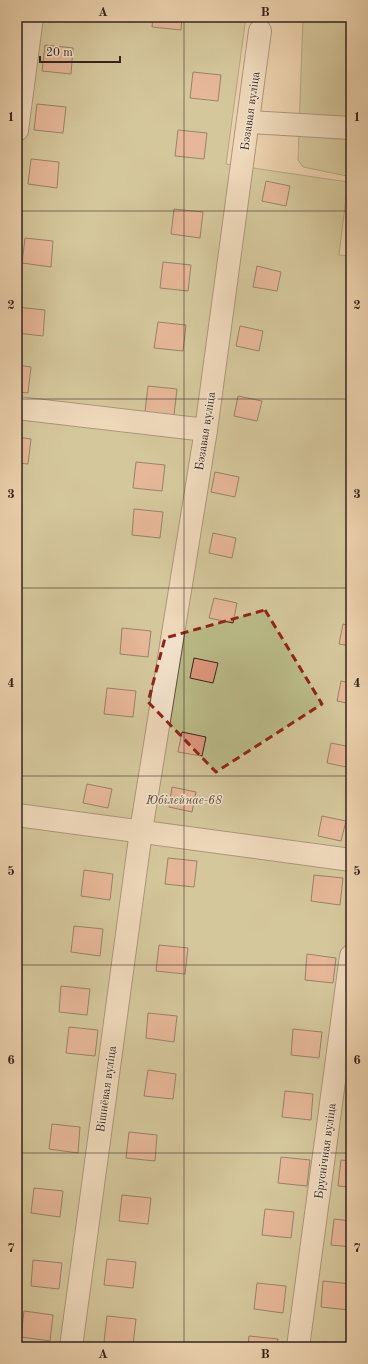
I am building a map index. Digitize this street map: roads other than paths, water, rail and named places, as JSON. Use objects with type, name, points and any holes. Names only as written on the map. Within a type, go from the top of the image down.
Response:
[{"type":"street","points":[[17,130],[32,17]]},
{"type":"street","name":"Бэзавая вуліца","points":[[141,831],[206,430],[260,31]]},
{"type":"street","points":[[248,122],[351,128]]},
{"type":"street","points":[[17,408],[206,430]]},
{"type":"street","points":[[17,815],[351,860]]},
{"type":"street","name":"Вішнёвая вуліца","points":[[71,1347],[141,831]]},
{"type":"street","name":"Бруснічная вуліца","points":[[298,1347],[351,956]]},
{"type":"park label","name":"Юбілейнае-68","points":[[184,800]]}]
